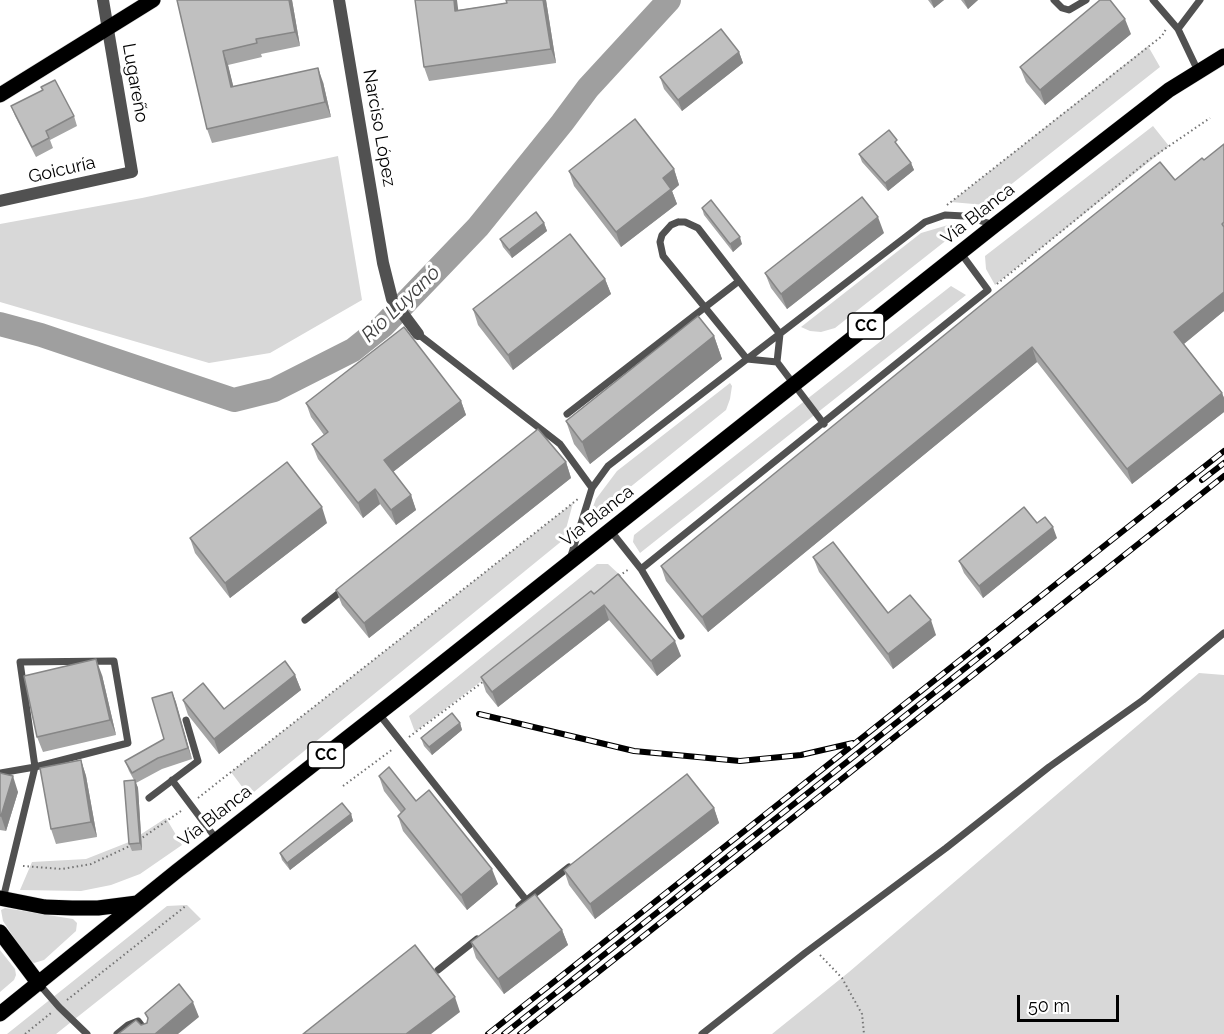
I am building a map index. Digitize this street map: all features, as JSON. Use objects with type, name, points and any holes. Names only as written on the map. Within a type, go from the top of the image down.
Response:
[{"type":"main road","points":[[0,96],[153,0]]},
{"type":"main road","name":"Vía Blanca","points":[[0,1014],[994,225],[1169,90],[1224,56]]},
{"type":"main road","points":[[2,899],[45,907],[72,908],[98,908],[137,903]]},
{"type":"main road","points":[[0,932],[39,984]]},
{"type":"street","name":"Lugareño","points":[[103,0],[132,172]]},
{"type":"street","name":"Narciso López","points":[[339,0],[383,263],[392,299],[418,334]]},
{"type":"street","name":"Goicuría","points":[[0,201],[132,172]]},
{"type":"lane","points":[[1054,0],[1062,8],[1069,10],[1086,0]]},
{"type":"lane","points":[[1153,0],[1178,29],[1198,71]]},
{"type":"lane","points":[[1178,29],[1200,0]]},
{"type":"lane","points":[[569,562],[592,488],[608,466],[925,222],[945,215],[964,216],[994,225]]},
{"type":"lane","points":[[777,362],[747,359],[663,256],[660,242],[666,229],[678,222],[686,222],[698,228],[780,334],[777,362],[824,424]]},
{"type":"lane","points":[[638,566],[824,424],[988,291],[960,252]]},
{"type":"lane","points":[[567,414],[739,281]]},
{"type":"lane","points":[[418,334],[560,444],[592,488]]},
{"type":"lane","points":[[534,438],[543,431]]},
{"type":"lane","points":[[610,530],[638,566],[681,636]]},
{"type":"lane","points":[[305,620],[351,584]]},
{"type":"lane","points":[[702,1034],[1049,767],[1143,700],[1224,633]]},
{"type":"lane","points":[[0,773],[35,767],[128,743],[114,661],[20,662],[35,767],[2,899]]},
{"type":"lane","points":[[379,714],[526,900]]},
{"type":"lane","points":[[149,798],[198,761],[186,720]]},
{"type":"lane","points":[[172,780],[217,840]]},
{"type":"lane","points":[[508,914],[580,858]]},
{"type":"lane","points":[[438,970],[482,935]]},
{"type":"lane","points":[[39,984],[87,1034]]},
{"type":"lane","points":[[117,1034],[128,1025],[138,1021],[148,1034]]},
{"type":"path","points":[[925,222],[1162,36],[1171,21]]},
{"type":"path","points":[[988,291],[1150,159],[1210,118]]},
{"type":"path","points":[[11,864],[62,869],[91,864],[124,850],[157,829],[592,488]]},
{"type":"path","points":[[611,583],[638,566]]},
{"type":"path","points":[[343,786],[489,677]]},
{"type":"path","points":[[25,1034],[187,905]]},
{"type":"path","points":[[813,947],[842,978],[862,1014],[864,1034]]},
{"type":"shaded area","points":[[1148,46],[1160,67],[985,205],[951,202]]},
{"type":"shaded area","points":[[1153,126],[1169,146],[995,285],[986,269],[985,256]]},
{"type":"shaded area","points":[[338,156],[362,300],[270,353],[209,363],[0,302],[0,224],[142,198]]},
{"type":"shaded area","points":[[955,223],[967,224],[835,328],[821,332],[801,327],[921,233]]},
{"type":"shaded area","points":[[951,286],[966,295],[640,553],[633,542],[634,535]]},
{"type":"shaded area","points":[[730,383],[732,386],[726,410],[593,517],[591,512],[596,499],[617,471]]},
{"type":"shaded area","points":[[573,503],[563,540],[249,796],[231,772]]},
{"type":"shaded area","points":[[597,564],[608,564],[620,575],[415,732],[409,716]]},
{"type":"shaded area","points":[[1199,673],[1224,675],[1224,1034],[772,1034],[849,972]]},
{"type":"shaded area","points":[[166,818],[182,845],[140,874],[111,885],[81,891],[20,890],[32,862],[86,859],[129,842]]},
{"type":"shaded area","points":[[187,905],[201,919],[56,1034],[7,1034],[167,906]]},
{"type":"shaded area","points":[[5,908],[73,919],[77,923],[76,931],[44,960],[34,963],[28,959],[3,921],[1,910]]},
{"type":"shaded area","points":[[0,950],[15,969],[16,975],[14,980],[0,992]]},
{"type":"building","points":[[177,0],[289,0],[295,32],[256,39],[257,43],[223,51],[231,87],[318,68],[325,102],[207,129]]},
{"type":"building","points":[[415,0],[454,0],[455,11],[507,3],[506,0],[543,0],[551,49],[424,67]]},
{"type":"building","points":[[1100,0],[1110,0],[1125,19],[1040,90],[1020,67]]},
{"type":"building","points":[[721,29],[739,52],[678,100],[660,77]]},
{"type":"building","points":[[55,80],[74,116],[46,131],[49,138],[32,147],[11,106],[43,90],[41,87]]},
{"type":"building","points":[[635,119],[674,169],[663,178],[671,189],[616,232],[569,171]]},
{"type":"building","points":[[889,130],[911,163],[885,183],[859,154]]},
{"type":"building","points":[[1224,144],[1224,222],[1222,224],[1224,227],[1224,292],[1174,332],[1222,393],[1127,469],[1032,347],[702,617],[661,566],[1160,162],[1175,180]]},
{"type":"building","points":[[862,197],[878,217],[781,294],[765,273]]},
{"type":"building","points":[[711,200],[740,237],[730,244],[702,208]]},
{"type":"building","points":[[536,212],[544,223],[509,250],[500,239]]},
{"type":"building","points":[[570,234],[605,279],[508,355],[473,309]]},
{"type":"building","points":[[698,316],[714,336],[582,442],[566,421]]},
{"type":"building","points":[[404,327],[461,401],[384,460],[411,495],[391,510],[375,489],[358,503],[312,444],[328,432],[306,403]]},
{"type":"building","points":[[538,429],[566,462],[364,623],[336,590]]},
{"type":"building","points":[[287,462],[322,507],[225,583],[190,538]]},
{"type":"building","points":[[1024,507],[1037,523],[1045,517],[1053,527],[979,586],[959,561]]},
{"type":"building","points":[[833,542],[888,613],[910,595],[931,620],[888,654],[813,557]]},
{"type":"building","points":[[618,574],[675,641],[651,661],[604,605],[492,692],[481,677],[591,591],[594,594]]},
{"type":"building","points":[[96,659],[110,720],[37,737],[24,676]]},
{"type":"building","points":[[285,661],[295,675],[214,739],[183,700],[203,683],[224,709]]},
{"type":"building","points":[[172,692],[188,748],[158,758],[132,773],[125,761],[164,739],[152,698]]},
{"type":"building","points":[[452,713],[460,723],[429,747],[421,738]]},
{"type":"building","points":[[81,760],[91,822],[51,829],[40,768]]},
{"type":"building","points":[[389,767],[416,801],[429,790],[492,869],[461,895],[398,816],[405,809],[379,776]]},
{"type":"building","points":[[0,773],[13,776],[1,816],[0,816]]},
{"type":"building","points":[[687,774],[714,808],[590,904],[564,870]]},
{"type":"building","points":[[135,780],[140,843],[129,844],[124,781]]},
{"type":"building","points":[[342,803],[351,814],[287,863],[280,853]]},
{"type":"building","points":[[535,894],[562,930],[498,979],[471,942]]},
{"type":"building","points":[[415,945],[455,997],[406,1034],[303,1034]]},
{"type":"building","points":[[179,984],[193,1002],[155,1034],[118,1034],[136,1020],[141,1025],[147,1023],[148,1018],[145,1013]]},
{"type":"waterway","name":"Río Luyanó","points":[[0,324],[41,335],[234,400],[274,390],[353,350],[383,326],[478,227],[588,88],[669,0]]},
{"type":"railway","points":[[488,1034],[1224,451]]},
{"type":"railway","points":[[1202,480],[1224,463]]},
{"type":"railway","points":[[520,1034],[1224,476]]},
{"type":"railway","points":[[504,1034],[988,650]]},
{"type":"railway","points":[[479,714],[634,751],[740,761],[801,755],[853,743]]}]
